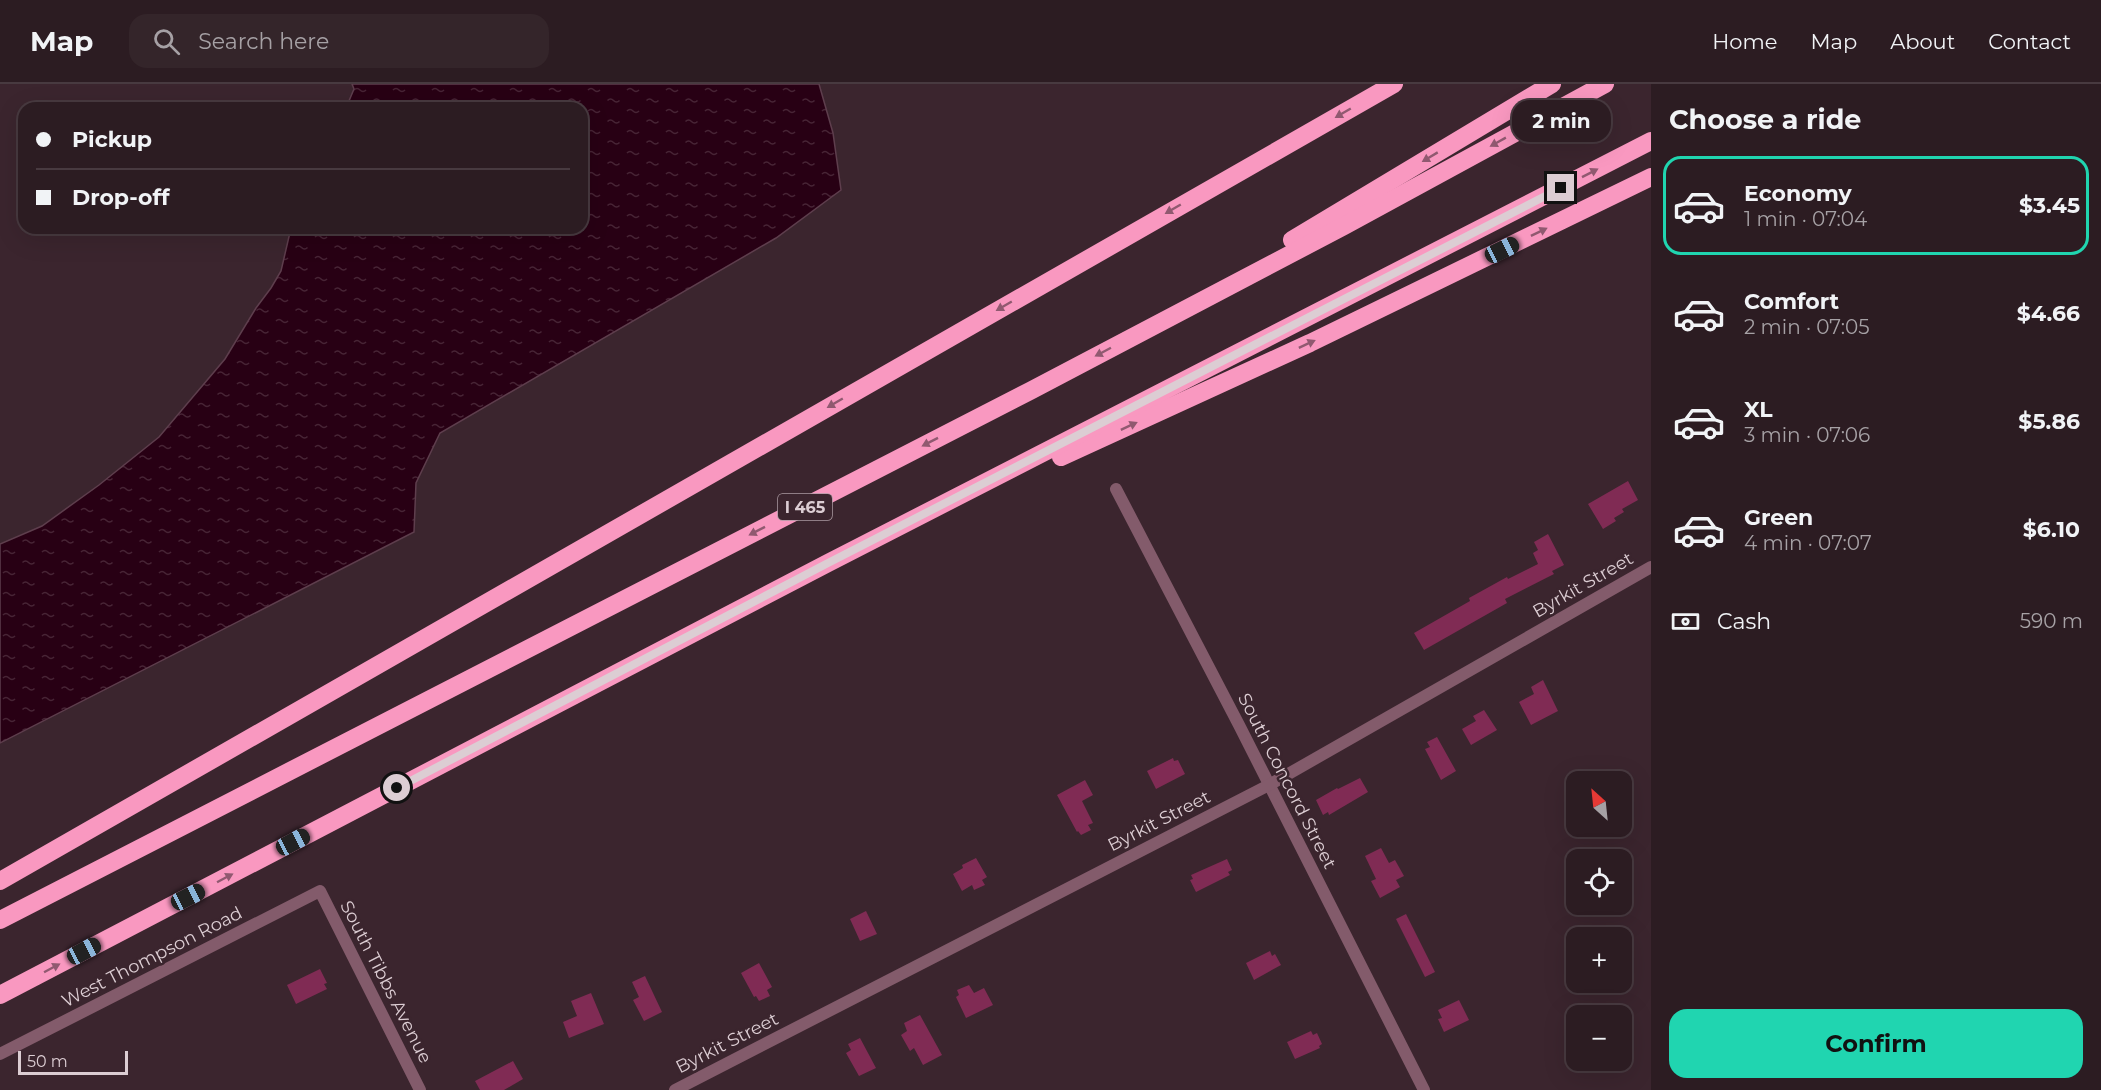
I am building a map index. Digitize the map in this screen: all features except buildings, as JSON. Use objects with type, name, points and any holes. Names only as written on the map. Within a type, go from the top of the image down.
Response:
[{"type":"highway","points":[[0,881],[1394,84]]},
{"type":"highway","points":[[1127,340],[1552,84]]},
{"type":"highway","name":"I 465","points":[[0,920],[1127,340],[1605,84]]},
{"type":"highway","points":[[0,995],[828,563],[1651,141]]},
{"type":"highway","points":[[828,563],[1310,343],[1651,177]]},
{"type":"street","name":"South Concord Street","points":[[1116,489],[1424,1090]]},
{"type":"street","name":"Byrkit Street","points":[[675,1090],[1269,785],[1651,567]]},
{"type":"street","name":"West Thompson Road","points":[[0,1054],[320,891]]},
{"type":"street","name":"South Tibbs Avenue","points":[[320,891],[420,1090]]},
{"type":"water","points":[[352,84],[819,84],[833,133],[841,190],[776,238],[440,433],[416,483],[414,532],[0,743],[0,544],[42,526],[99,485],[159,437],[225,359],[271,288],[281,271],[290,234],[588,234],[588,102],[349,102],[354,89]]},
{"type":"route","points":[[397,788],[828,563],[1561,188]]}]
